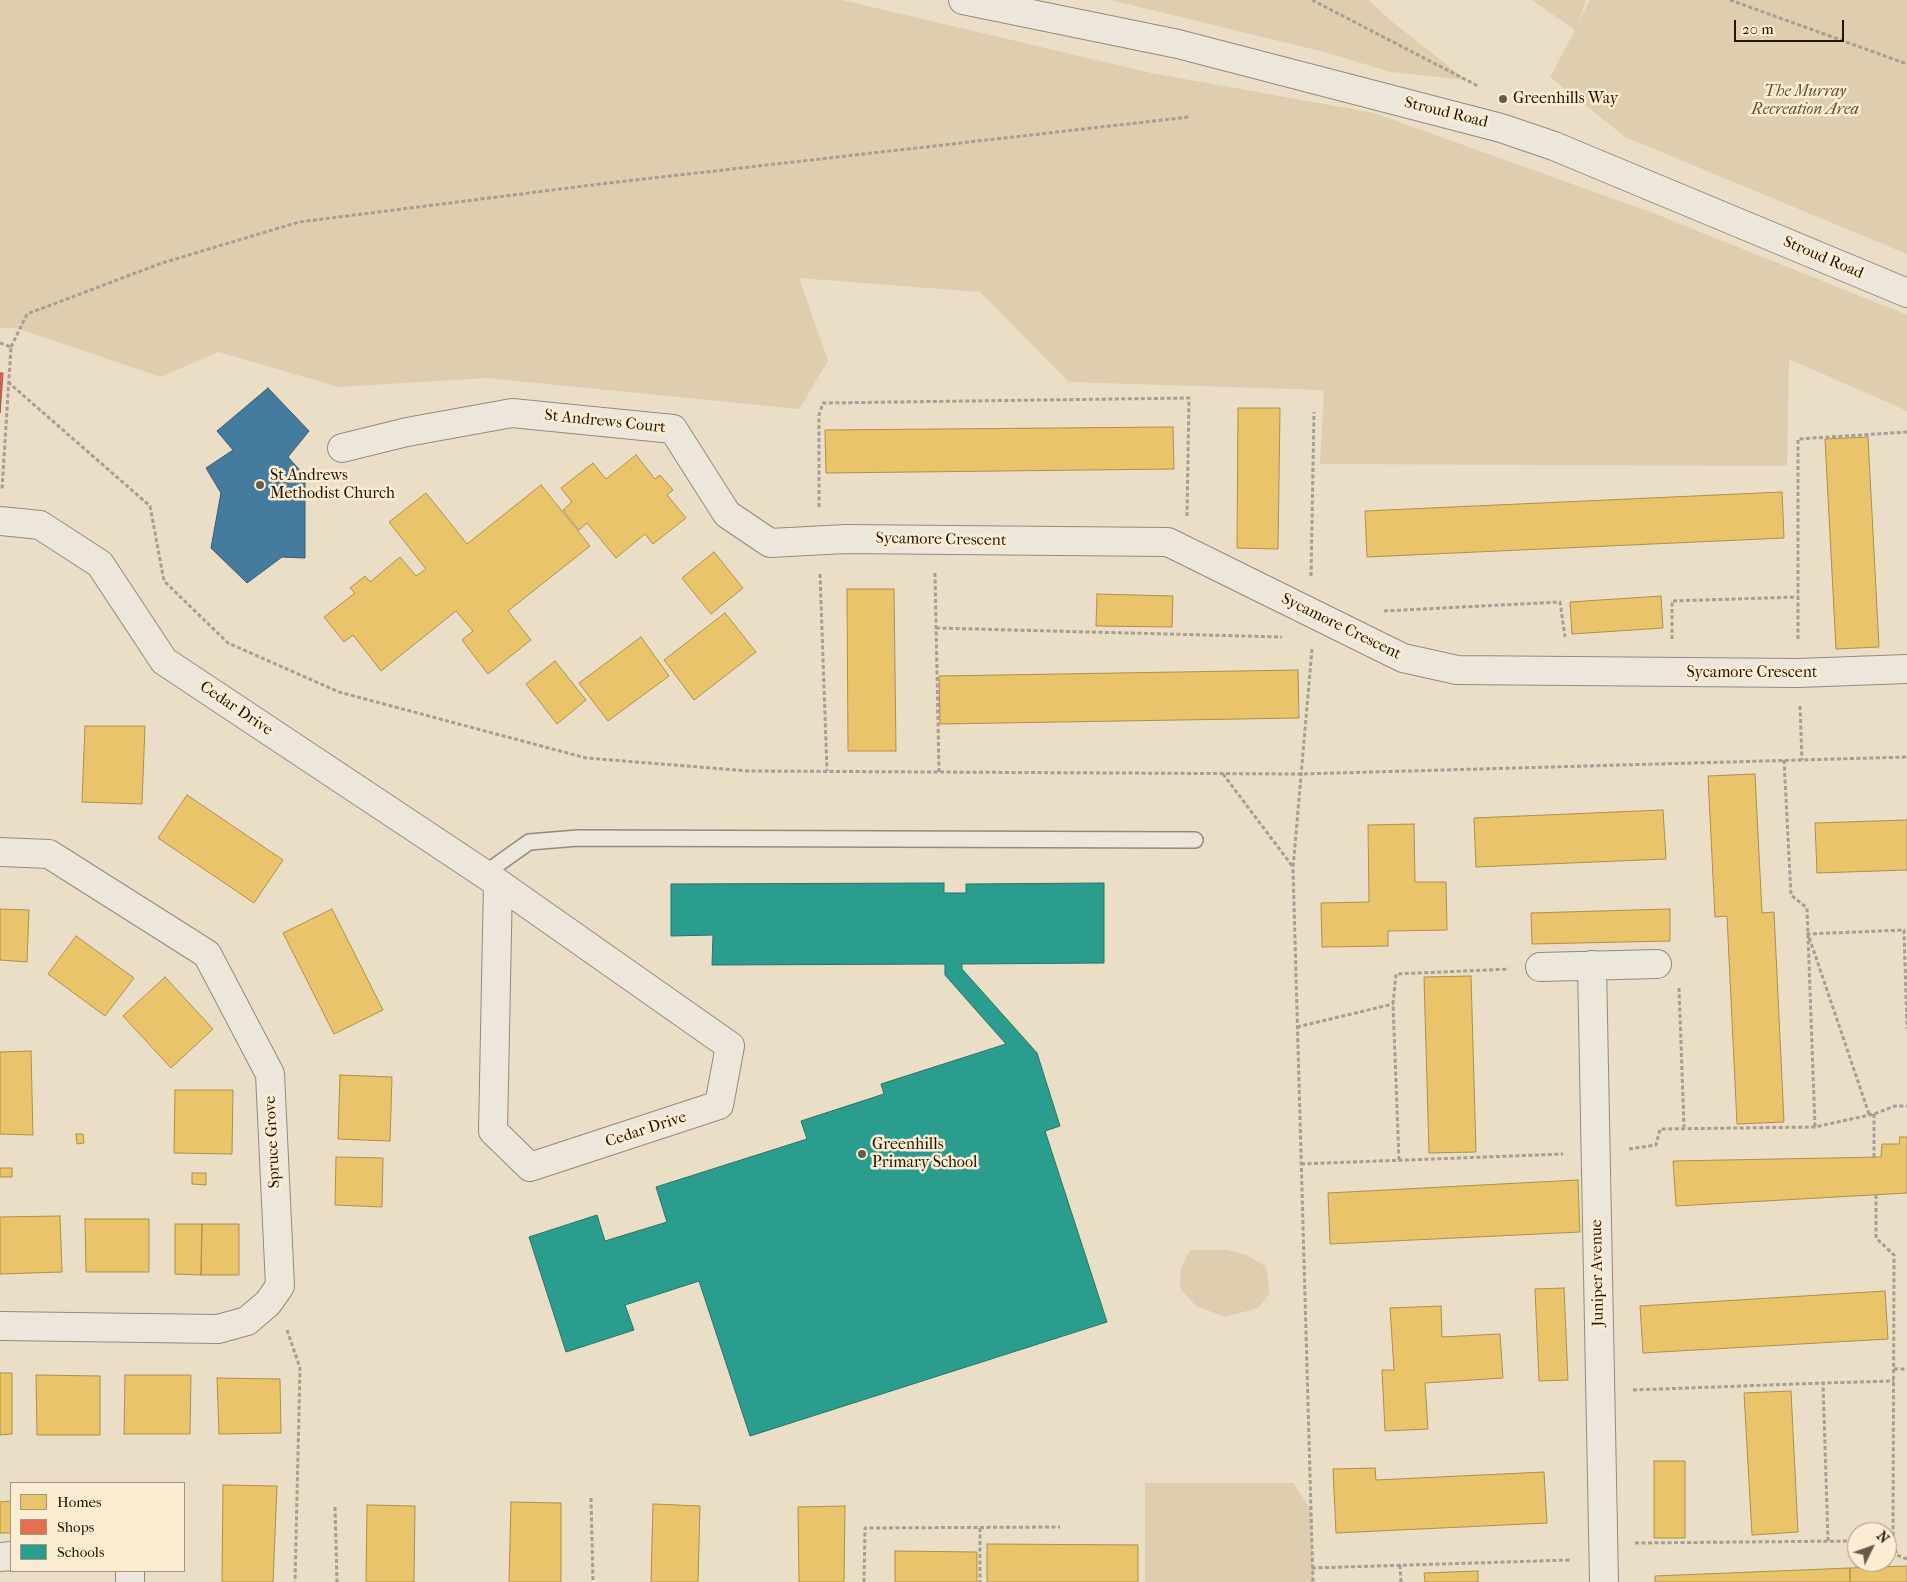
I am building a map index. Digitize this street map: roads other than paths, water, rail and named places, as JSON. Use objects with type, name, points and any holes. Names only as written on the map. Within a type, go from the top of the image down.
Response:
[{"type":"street","name":"Stroud Road","points":[[963,0],[1178,44],[1502,128],[1554,146],[1907,293]]},
{"type":"street","name":"St Andrews Court","points":[[342,448],[407,432],[512,413],[672,429],[727,514],[770,543],[833,539]]},
{"type":"street","name":"Cedar Drive","points":[[1,509],[40,525],[100,564],[164,661],[491,879],[730,1046],[719,1105],[530,1168],[493,1131],[491,879]]},
{"type":"street","name":"Sycamore Crescent","points":[[833,539],[1168,542],[1403,658],[1457,670],[1798,673],[1907,669]]},
{"type":"street","name":"Spruce Grove","points":[[0,852],[49,854],[207,954],[270,1074],[280,1286],[268,1303],[247,1321],[218,1329],[0,1326]]},
{"type":"street","points":[[1540,967],[1657,964]]},
{"type":"street","name":"Juniper Avenue","points":[[1592,965],[1603,1561]]},
{"type":"lane","points":[[491,879],[529,842],[578,838],[1195,840]]},
{"type":"place","name":"Greenhills Way","points":[[1503,99]]},
{"type":"place","name":"St Andrews Methodist Church","points":[[260,485]]},
{"type":"place","name":"Greenhills Primary School","points":[[862,1154]]},
{"type":"park label","name":"The Murray Recreation Area","points":[[1805,101]]}]
